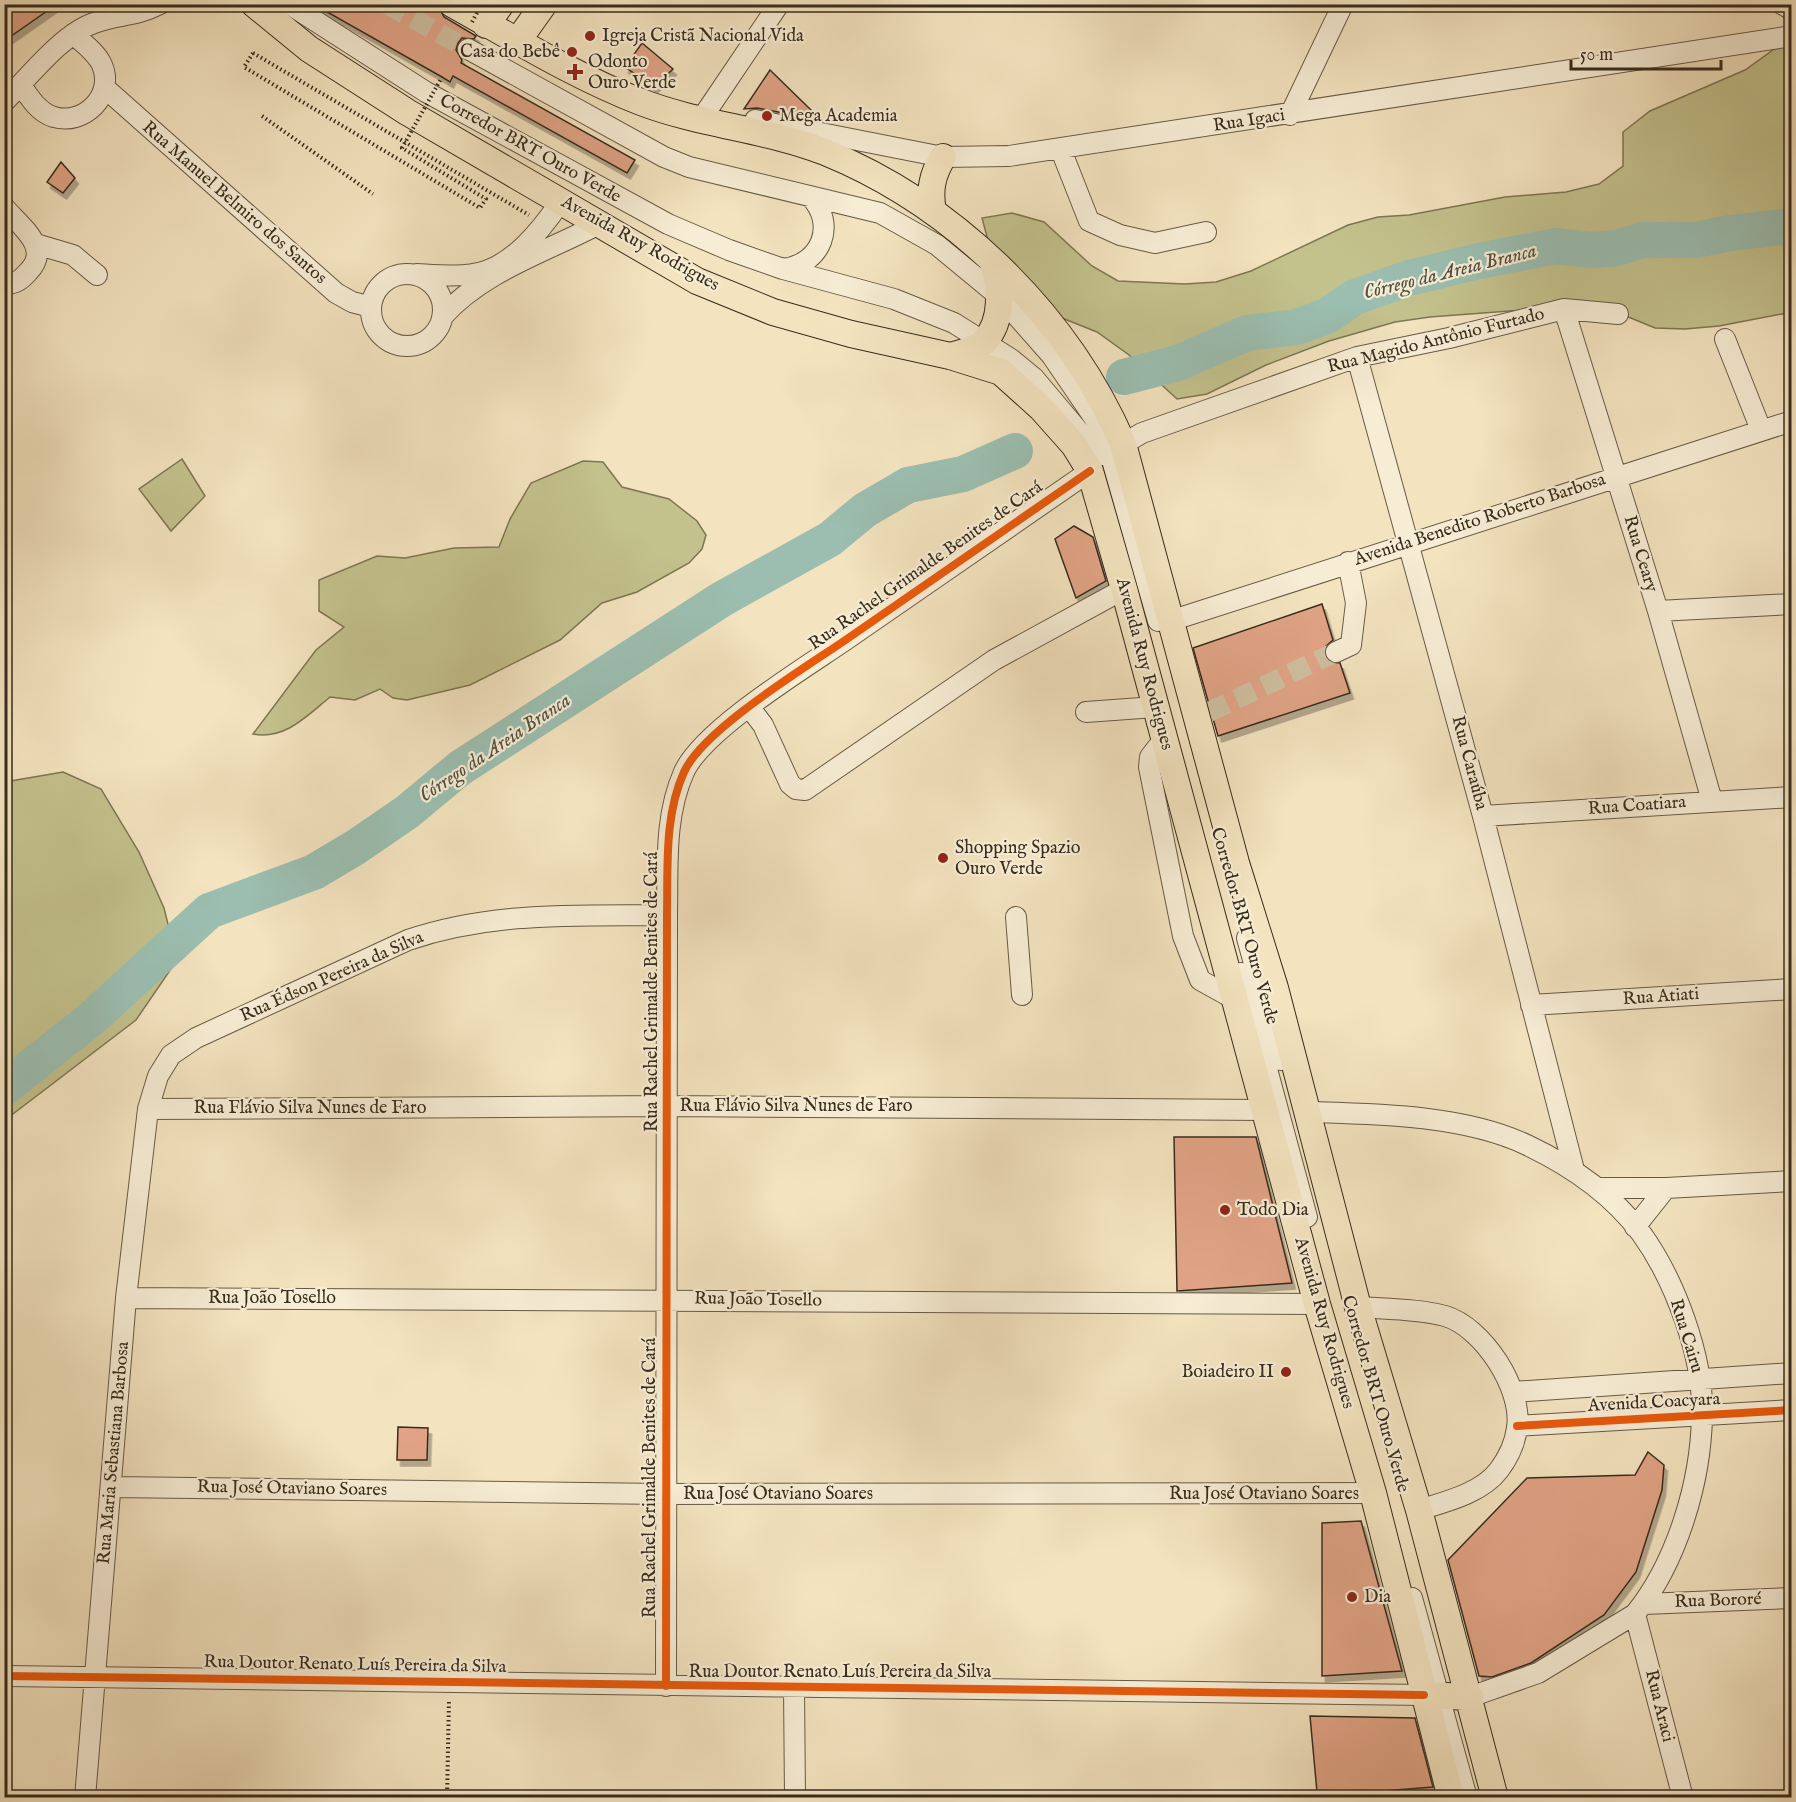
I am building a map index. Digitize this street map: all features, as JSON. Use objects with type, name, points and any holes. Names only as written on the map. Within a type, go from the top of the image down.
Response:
[{"type":"main road","name":"Avenida Ruy Rodrigues","points":[[254,4],[309,49],[408,112],[697,281],[773,312],[851,334],[950,356],[1002,372],[1041,408],[1074,445],[1106,460],[1170,621],[1203,715],[1287,1111],[1317,1304],[1373,1493],[1448,1696],[1495,1797]]},
{"type":"main road","name":"Avenida Ruy Rodrigues","points":[[452,4],[485,14],[517,42],[638,101],[705,115],[826,153],[933,211],[992,261],[1050,322],[1095,386],[1124,589],[1236,1000],[1287,1111],[1358,1307],[1419,1510],[1448,1696],[1451,1797]]},
{"type":"main road","points":[[517,42],[544,4]]},
{"type":"main road","points":[[933,211],[931,200],[933,177],[943,157]]},
{"type":"main road","points":[[950,356],[970,350],[984,342],[996,317],[1000,297],[992,261]]},
{"type":"street","points":[[4,102],[73,34],[95,22],[141,14],[160,4]]},
{"type":"street","name":"Corredor BRT Ouro Verde","points":[[289,4],[426,92],[658,218],[729,250],[783,269],[894,299],[954,323],[1034,378],[1106,460]]},
{"type":"street","points":[[705,115],[779,4]]},
{"type":"street","points":[[1290,115],[1343,4]]},
{"type":"street","points":[[1782,4],[1791,10]]},
{"type":"street","points":[[21,85],[35,104],[53,117],[75,119],[94,108],[105,88],[102,65],[73,34]]},
{"type":"street","name":"Rua Igaci","points":[[705,115],[943,157],[1009,156],[1290,115],[1791,36]]},
{"type":"street","name":"Corredor BRT Ouro Verde","points":[[468,49],[664,157],[689,167],[880,213],[937,245],[1000,297],[1052,356],[1095,419],[1287,1111],[1423,1563],[1467,1797]]},
{"type":"street","name":"Rua Manuel Belmiro dos Santos","points":[[105,88],[336,292],[352,302],[371,307]]},
{"type":"street","points":[[1061,150],[1089,221],[1120,235],[1155,243],[1206,232]]},
{"type":"street","points":[[783,269],[801,265],[816,253],[821,245],[824,219],[821,210],[810,196]]},
{"type":"street","points":[[414,274],[434,285],[443,306],[442,317],[438,328],[425,341],[408,346],[396,344],[377,330],[371,307],[381,285],[402,274],[414,274],[475,274],[510,257],[545,224],[561,201]]},
{"type":"street","points":[[4,207],[36,244],[39,254],[35,265],[17,283],[4,285]]},
{"type":"street","points":[[442,317],[460,297],[505,270],[599,224]]},
{"type":"street","points":[[36,244],[73,255],[98,275]]},
{"type":"street","name":"Rua Magido Antônio Furtado","points":[[1106,460],[1142,433],[1356,357],[1449,338],[1564,309],[1618,314]]},
{"type":"street","name":"Rua Ceary","points":[[1564,309],[1658,610],[1712,801]]},
{"type":"street","points":[[1725,339],[1761,430]]},
{"type":"street","name":"Rua Caraúba","points":[[1356,357],[1483,816],[1574,1170]]},
{"type":"street","name":"Avenida Benedito Roberto Barbosa","points":[[1170,621],[1791,421]]},
{"type":"street","name":"Rua Rachel Grimalde Benites de Cará","points":[[666,1686],[664,1299],[667,915],[669,841],[673,802],[685,770],[708,739],[1106,460]]},
{"type":"street","points":[[1336,652],[1351,645],[1356,603],[1348,562]]},
{"type":"street","points":[[750,708],[763,725],[790,784],[796,789],[805,790],[994,660],[1124,589]]},
{"type":"street","points":[[1658,610],[1791,604]]},
{"type":"street","points":[[1086,712],[1155,708]]},
{"type":"street","points":[[1164,739],[1150,757],[1149,767],[1182,936],[1200,980],[1236,1000]]},
{"type":"street","name":"Rua Coatiara","points":[[1483,816],[1791,797]]},
{"type":"street","name":"Rua Édson Pereira da Silva","points":[[148,1108],[158,1076],[171,1055],[196,1038],[408,940],[441,929],[483,920],[531,916],[667,915]]},
{"type":"street","points":[[1016,917],[1022,995]]},
{"type":"street","name":"Rua Atiati","points":[[1531,1005],[1791,989]]},
{"type":"street","name":"Rua Flávio Silva Nunes de Faro","points":[[148,1108],[667,1106],[1287,1111]]},
{"type":"street","name":"Rua Maria Sebastiana Barbosa","points":[[85,1797],[126,1298],[148,1108]]},
{"type":"street","name":"Rua Cairu","points":[[1287,1111],[1381,1114],[1473,1127],[1526,1144],[1574,1170],[1599,1188],[1635,1227],[1663,1269],[1681,1311],[1700,1380],[1702,1416],[1690,1499],[1665,1566],[1640,1609],[1538,1673],[1448,1696]]},
{"type":"street","points":[[1599,1188],[1666,1188],[1791,1181]]},
{"type":"street","points":[[1635,1227],[1666,1188]]},
{"type":"street","name":"Rua João Tosello","points":[[126,1298],[1317,1304]]},
{"type":"street","points":[[1358,1307],[1445,1316],[1471,1329],[1493,1354],[1513,1392],[1517,1426],[1511,1450],[1498,1472],[1477,1488],[1447,1502],[1419,1510]]},
{"type":"street","name":"Avenida Coacyara","points":[[1513,1392],[1791,1373]]},
{"type":"street","name":"Avenida Coacyara","points":[[1517,1426],[1791,1410]]},
{"type":"street","name":"Rua José Otaviano Soares","points":[[111,1487],[664,1494],[1373,1493]]},
{"type":"street","name":"Rua Bororé","points":[[1640,1609],[1791,1598]]},
{"type":"street","name":"Rua Araci","points":[[1640,1609],[1683,1797]]},
{"type":"street","name":"Rua Doutor Renato Luís Pereira da Silva","points":[[4,1676],[1448,1696]]},
{"type":"street","points":[[794,1686],[795,1797]]},
{"type":"street","name":"Corredor BRT Ouro Verde","points":[[1448,1696],[1482,1797]]},
{"type":"path","points":[[441,77],[402,148],[486,199],[480,208],[244,67],[253,53],[545,224]]},
{"type":"path","points":[[262,116],[373,194]]},
{"type":"path","points":[[447,1797],[450,1682]]},
{"type":"shaded area","points":[[1791,37],[1792,311],[1787,313],[1719,326],[1685,329],[1655,328],[1626,316],[1561,307],[1430,317],[1395,322],[1329,341],[1266,365],[1207,394],[1177,399],[1129,355],[1097,332],[1062,318],[1035,298],[990,248],[982,218],[1012,213],[1044,222],[1092,266],[1118,281],[1185,284],[1216,282],[1251,271],[1348,225],[1378,217],[1409,215],[1505,197],[1566,192],[1599,184],[1623,166],[1623,132],[1650,111],[1745,70]]},
{"type":"shaded area","points":[[182,459],[205,496],[171,531],[139,489]]},
{"type":"shaded area","points":[[583,461],[603,462],[622,487],[669,499],[697,521],[706,535],[702,549],[689,563],[637,592],[602,603],[560,640],[470,685],[407,700],[393,698],[380,689],[355,700],[330,697],[304,719],[285,730],[265,735],[253,734],[316,650],[344,627],[319,611],[319,580],[377,556],[405,558],[454,548],[499,547],[510,519],[531,483]]},
{"type":"shaded area","points":[[63,772],[101,789],[139,852],[164,908],[177,960],[136,1020],[5,1120],[5,782]]},
{"type":"building","points":[[4,4],[57,4],[4,41]]},
{"type":"building","points":[[313,4],[437,4],[444,17],[476,36],[474,39],[462,38],[458,43],[456,50],[462,60],[461,63],[635,160],[627,173],[453,76],[450,82]]},
{"type":"building","points":[[642,43],[673,69],[654,87],[625,67]]},
{"type":"building","points":[[770,70],[811,110],[804,117],[757,108],[744,109]]},
{"type":"building","points":[[61,162],[75,178],[63,193],[47,182]]},
{"type":"building","points":[[1074,526],[1093,537],[1106,581],[1076,598],[1055,539]]},
{"type":"building","points":[[1322,604],[1333,640],[1326,646],[1325,657],[1330,662],[1340,663],[1350,693],[1218,736],[1193,648]]},
{"type":"building","name":"Todo Dia","points":[[1174,1137],[1256,1137],[1292,1283],[1177,1291]]},
{"type":"building","points":[[398,1427],[428,1428],[427,1460],[397,1460]]},
{"type":"building","points":[[1648,1452],[1664,1465],[1662,1490],[1636,1572],[1604,1615],[1531,1663],[1492,1677],[1479,1676],[1448,1560],[1527,1478],[1635,1475]]},
{"type":"building","name":"Dia","points":[[1361,1521],[1402,1671],[1322,1676],[1322,1523]]},
{"type":"building","points":[[1310,1716],[1415,1718],[1433,1787],[1369,1792],[1317,1792]]},
{"type":"waterway","name":"Córrego da Areia Branca","points":[[1124,377],[1178,363],[1247,333],[1297,327],[1327,316],[1355,297],[1409,278],[1479,261],[1556,246],[1592,250],[1618,248],[1642,240],[1696,240],[1730,233],[1792,226]]},
{"type":"waterway","name":"Córrego da Areia Branca","points":[[4,1088],[91,1019],[209,911],[314,872],[356,847],[407,812],[460,768],[722,599],[830,539],[865,510],[908,485],[963,474],[1015,451]]},
{"type":"tunnel","points":[[387,4],[468,49]]},
{"type":"tunnel","points":[[1209,712],[1336,652]]},
{"type":"cycle path","points":[[666,1686],[667,879],[670,824],[678,789],[684,772],[695,755],[732,719],[1090,471]]},
{"type":"cycle path","points":[[1517,1426],[1792,1410]]},
{"type":"cycle path","points":[[4,1676],[1424,1695]]},
{"type":"place","name":"Igreja Cristã Nacional Vida","points":[[590,36]]},
{"type":"place","name":"Casa do Bebê","points":[[572,52]]},
{"type":"place","name":"Odonto Ouro Verde","points":[[575,72]]},
{"type":"place","name":"Mega Academia","points":[[767,116]]},
{"type":"place","name":"Shopping Spazio Ouro Verde","points":[[943,858]]},
{"type":"place","name":"Todo Dia","points":[[1225,1210]]},
{"type":"place","name":"Boiadeiro II","points":[[1286,1372]]},
{"type":"place","name":"Dia","points":[[1352,1597]]}]
